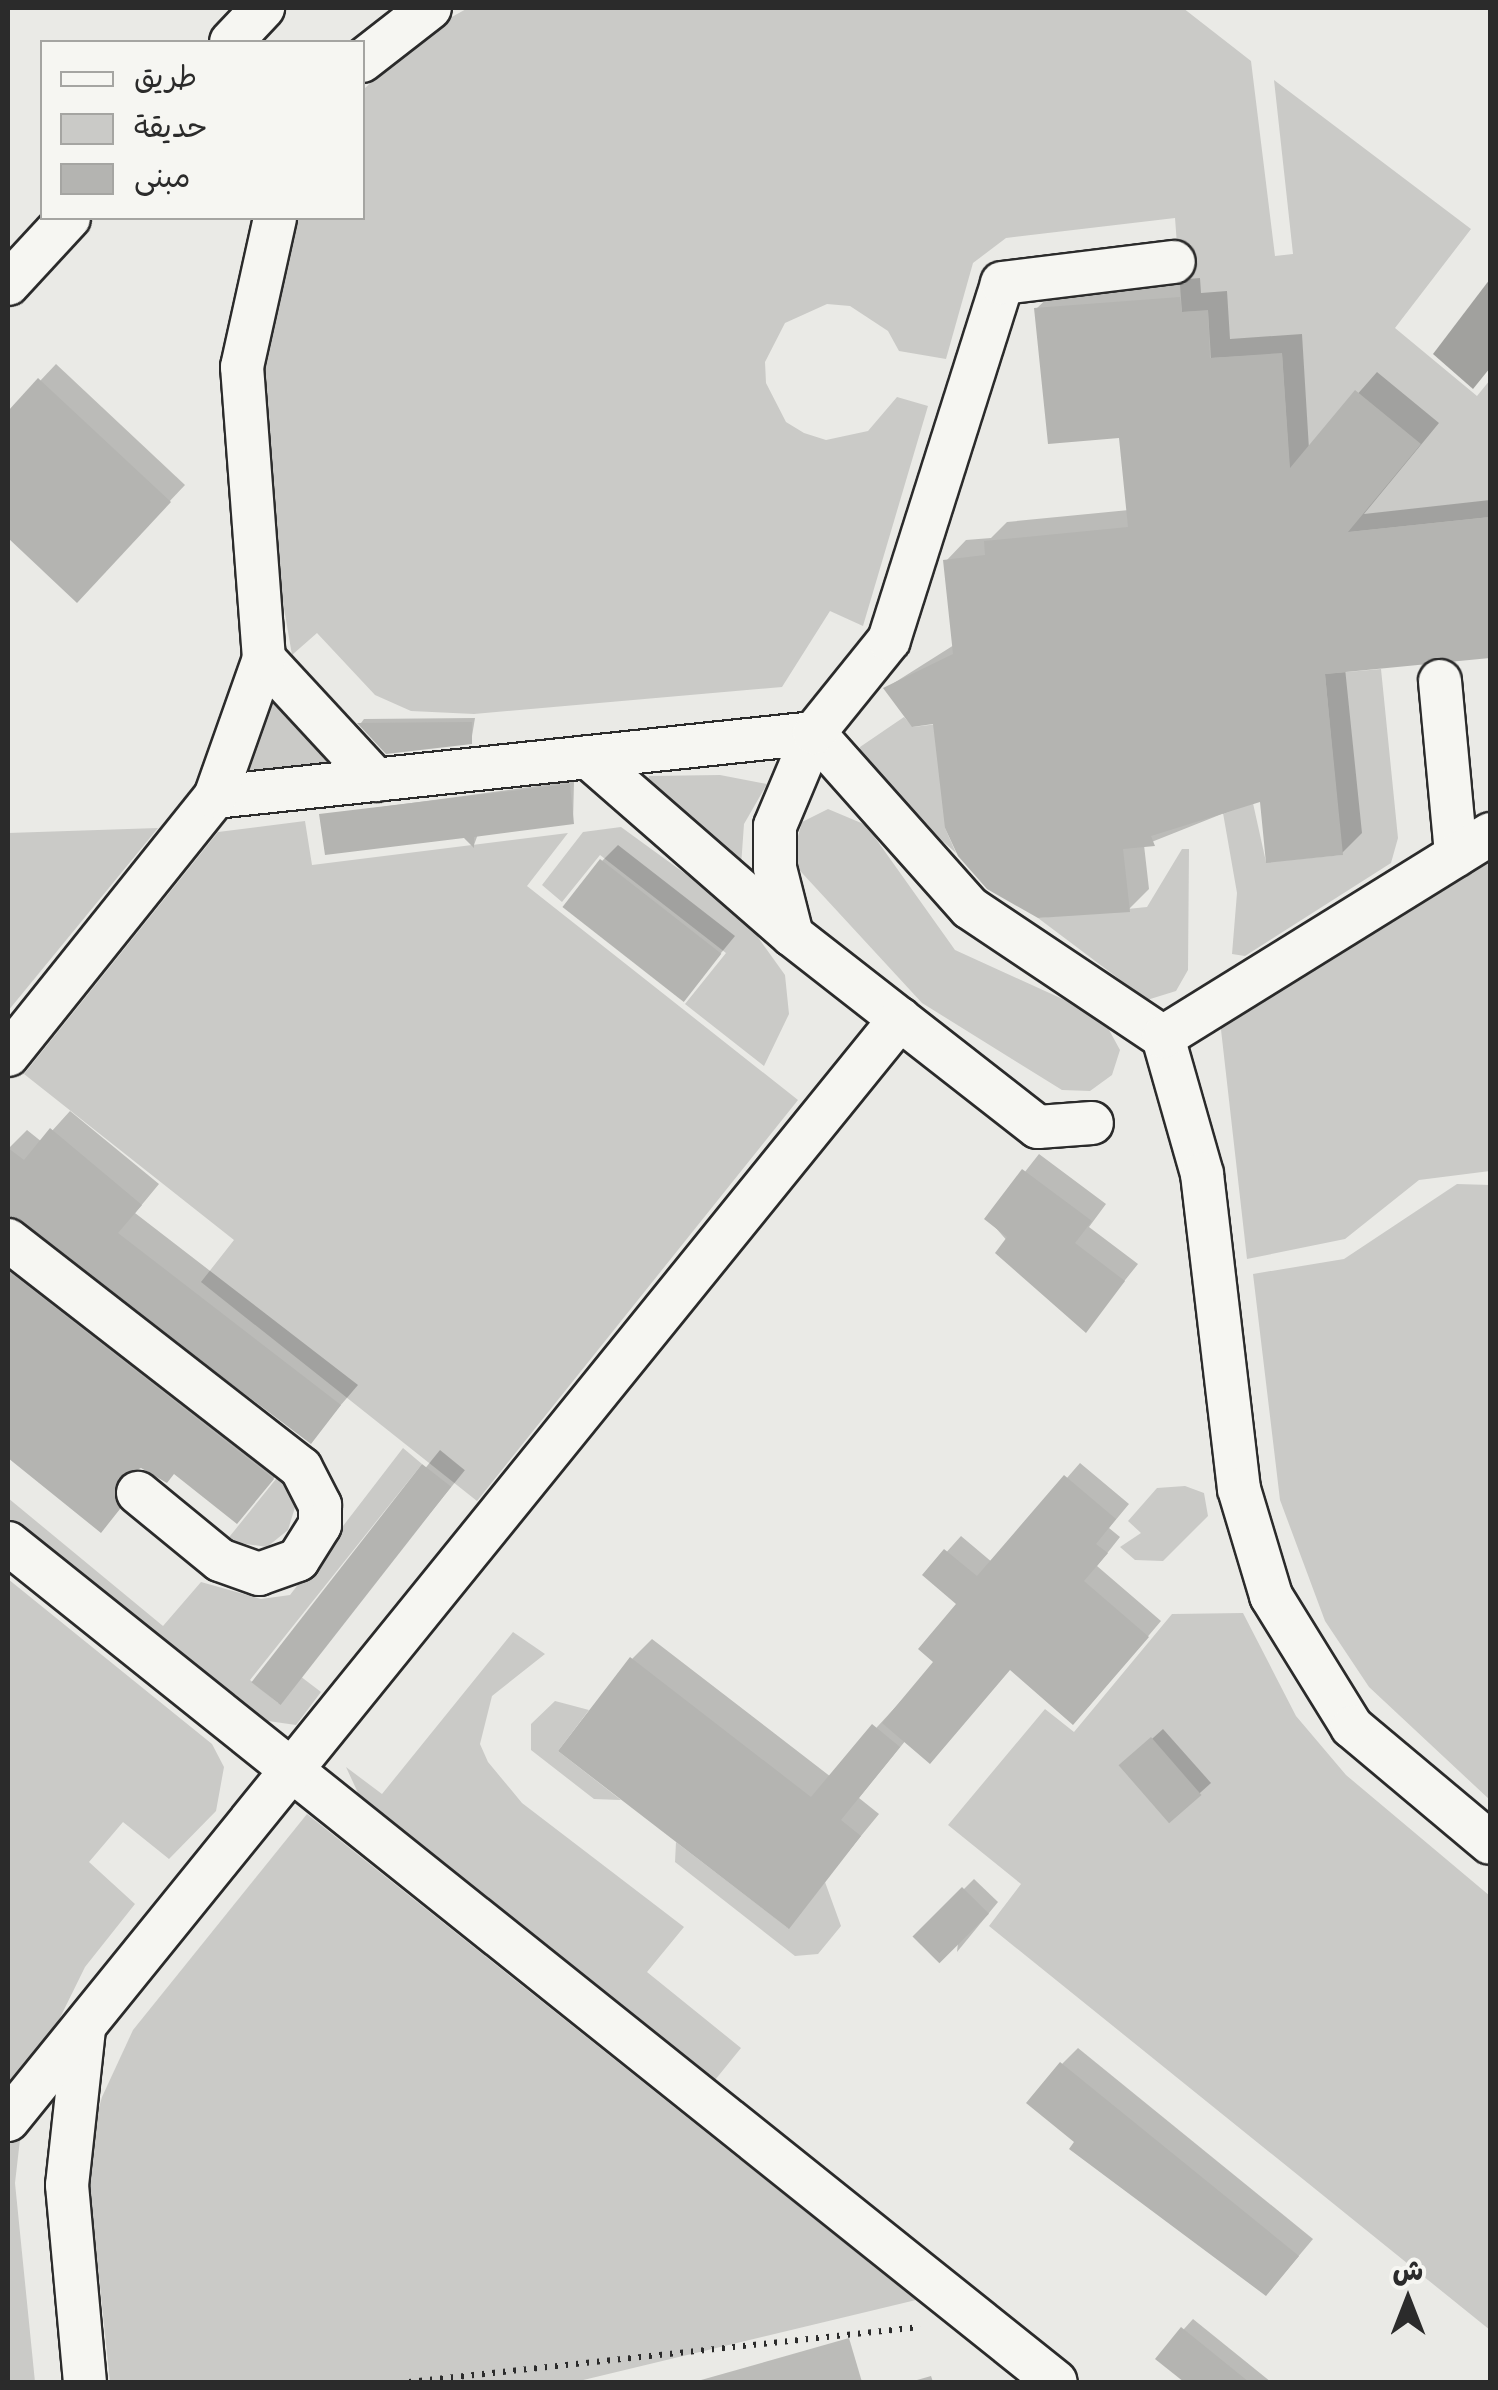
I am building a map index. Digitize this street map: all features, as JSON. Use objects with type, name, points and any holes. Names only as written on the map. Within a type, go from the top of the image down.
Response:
[{"type":"lane","points":[[233,40],[263,8]]},
{"type":"lane","points":[[365,59],[430,8]]},
{"type":"lane","points":[[8,284],[67,220]]},
{"type":"lane","points":[[8,1055],[215,797],[264,659],[242,367],[275,220]]},
{"type":"lane","points":[[792,935],[774,868],[775,826],[814,733],[889,640],[1002,283],[1174,262]]},
{"type":"lane","points":[[264,659],[376,780]]},
{"type":"lane","points":[[1163,1037],[1473,844],[1440,681]]},
{"type":"lane","points":[[215,797],[814,733]]},
{"type":"lane","points":[[814,733],[970,908],[1163,1037],[1202,1174],[1239,1489],[1271,1596],[1352,1727],[1490,1843]]},
{"type":"lane","points":[[588,757],[792,935],[1038,1127],[1092,1123]]},
{"type":"lane","points":[[8,2120],[289,1768],[900,1019]]},
{"type":"lane","points":[[8,1240],[301,1468],[320,1504],[320,1525],[280,1571],[239,1571],[138,1493]]},
{"type":"lane","points":[[8,1543],[1056,2382]]},
{"type":"lane","points":[[85,2024],[67,2186],[85,2382]]},
{"type":"path","points":[[410,2382],[979,2320]]},
{"type":"green space","points":[[468,8],[1183,8],[1251,61],[1275,256],[1293,254],[1274,80],[1471,229],[1395,328],[1477,396],[1490,380],[1490,517],[1321,535],[1292,508],[1282,354],[1211,358],[1208,311],[1182,312],[1175,218],[1006,238],[973,263],[946,359],[899,351],[888,331],[850,306],[827,304],[785,323],[765,362],[766,383],[786,422],[826,440],[868,431],[897,397],[928,406],[863,626],[830,611],[782,687],[474,714],[411,711],[375,695],[317,633],[292,655],[262,480],[263,339],[294,220],[365,220],[365,88],[423,33]]},
{"type":"green space","points":[[1381,669],[1398,838],[1391,863],[1245,956],[1232,954],[1237,893],[1223,813],[1237,731],[1266,862],[1342,855],[1325,674]]},
{"type":"green space","points":[[271,688],[335,769],[244,780]]},
{"type":"green space","points":[[1022,714],[945,828],[956,853],[862,769],[860,747],[904,717],[913,727]]},
{"type":"green space","points":[[720,775],[767,784],[744,824],[741,866],[645,790],[649,776]]},
{"type":"green space","points":[[828,809],[866,825],[955,950],[1102,1017],[1120,1050],[1112,1075],[1090,1091],[1062,1090],[922,1003],[791,861],[802,822]]},
{"type":"green space","points":[[305,821],[312,865],[568,833],[527,886],[798,1100],[477,1501],[201,1282],[234,1240],[24,1074],[218,832]]},
{"type":"green space","points":[[621,827],[742,915],[785,975],[789,1014],[764,1066],[685,1004],[726,953],[600,855],[562,902],[542,885],[583,832]]},
{"type":"green space","points":[[158,828],[8,1011],[8,833]]},
{"type":"green space","points":[[1182,849],[1189,849],[1188,970],[1176,991],[1147,1000],[1038,918],[1147,907]]},
{"type":"green space","points":[[1490,861],[1490,1171],[1419,1180],[1345,1239],[1247,1259],[1219,1012]]},
{"type":"green space","points":[[1457,1184],[1490,1185],[1490,1800],[1369,1687],[1325,1621],[1280,1500],[1253,1274],[1344,1259]]},
{"type":"green space","points":[[403,1448],[422,1464],[250,1680],[278,1703],[300,1676],[321,1692],[296,1725],[241,1717],[8,1524],[8,1498],[163,1626],[201,1582],[261,1599],[290,1595]]},
{"type":"green space","points":[[280,1474],[296,1504],[288,1530],[267,1547],[226,1541]]},
{"type":"green space","points":[[1185,1486],[1204,1493],[1208,1516],[1163,1561],[1135,1560],[1120,1547],[1141,1533],[1128,1521],[1157,1488]]},
{"type":"green space","points":[[8,1579],[212,1744],[224,1767],[216,1811],[169,1859],[123,1822],[89,1862],[135,1904],[85,1967],[26,2087],[15,2183],[35,2382],[8,2382]]},
{"type":"green space","points":[[1243,1613],[1296,1716],[1346,1775],[1490,1896],[1490,2330],[989,1926],[1021,1884],[948,1825],[1045,1709],[1074,1732],[1172,1614]]},
{"type":"green space","points":[[513,1632],[545,1654],[492,1696],[480,1744],[488,1762],[522,1803],[684,1927],[647,1972],[741,2048],[715,2080],[365,1808],[346,1767],[382,1794]]},
{"type":"green space","points":[[555,1701],[589,1710],[558,1751],[621,1800],[594,1799],[531,1750],[531,1724]]},
{"type":"green space","points":[[307,1814],[916,2300],[575,2382],[110,2382],[86,2153],[102,2097],[133,2030]]},
{"type":"green space","points":[[676,1842],[788,1928],[825,1882],[841,1926],[818,1954],[795,1956],[675,1862]]},
{"type":"shaded area","points":[[1490,279],[1490,368],[1473,389],[1433,354]]},
{"type":"building","points":[[1180,297],[1182,312],[1208,310],[1210,358],[1282,353],[1290,468],[1355,390],[1421,444],[1348,532],[1490,517],[1490,658],[1325,674],[1343,855],[1266,863],[1260,802],[1151,836],[1155,846],[1123,849],[1130,912],[1038,918],[987,889],[958,856],[945,828],[933,724],[912,727],[883,688],[953,654],[943,560],[985,555],[984,541],[1128,527],[1119,438],[1048,444],[1034,308]]},
{"type":"building","points":[[38,378],[171,502],[77,603],[8,538],[8,411]]},
{"type":"building","points":[[472,722],[472,744],[386,754],[357,723]]},
{"type":"building","points":[[570,784],[574,824],[474,837],[474,848],[464,838],[325,855],[319,814]]},
{"type":"building","points":[[600,859],[721,954],[684,1002],[562,907]]},
{"type":"building","points":[[50,1128],[142,1205],[118,1233],[341,1405],[311,1444],[8,1216],[8,1148],[24,1160]]},
{"type":"building","points":[[1022,1169],[1092,1221],[1075,1243],[1125,1281],[1086,1333],[995,1253],[1007,1237],[984,1219]]},
{"type":"building","points":[[8,1271],[274,1479],[237,1524],[174,1474],[167,1483],[141,1468],[118,1478],[120,1509],[101,1533],[8,1458]]},
{"type":"building","points":[[422,1464],[451,1487],[281,1705],[251,1682]]},
{"type":"building","points":[[1064,1475],[1116,1519],[1096,1544],[1108,1553],[1084,1581],[1149,1637],[1073,1725],[1010,1670],[930,1764],[882,1723],[933,1662],[918,1649],[956,1604],[922,1575],[944,1549],[977,1576]]},
{"type":"building","points":[[630,1657],[811,1797],[872,1724],[900,1747],[841,1820],[861,1836],[789,1929],[558,1751]]},
{"type":"building","points":[[1151,1737],[1202,1795],[1169,1823],[1119,1765]]},
{"type":"building","points":[[962,1887],[989,1914],[939,1963],[913,1936]]},
{"type":"building","points":[[1060,2062],[1299,2256],[1266,2296],[1069,2149],[1074,2142],[1026,2103]]},
{"type":"building","points":[[1181,2327],[1249,2382],[1184,2382],[1155,2359]]}]
